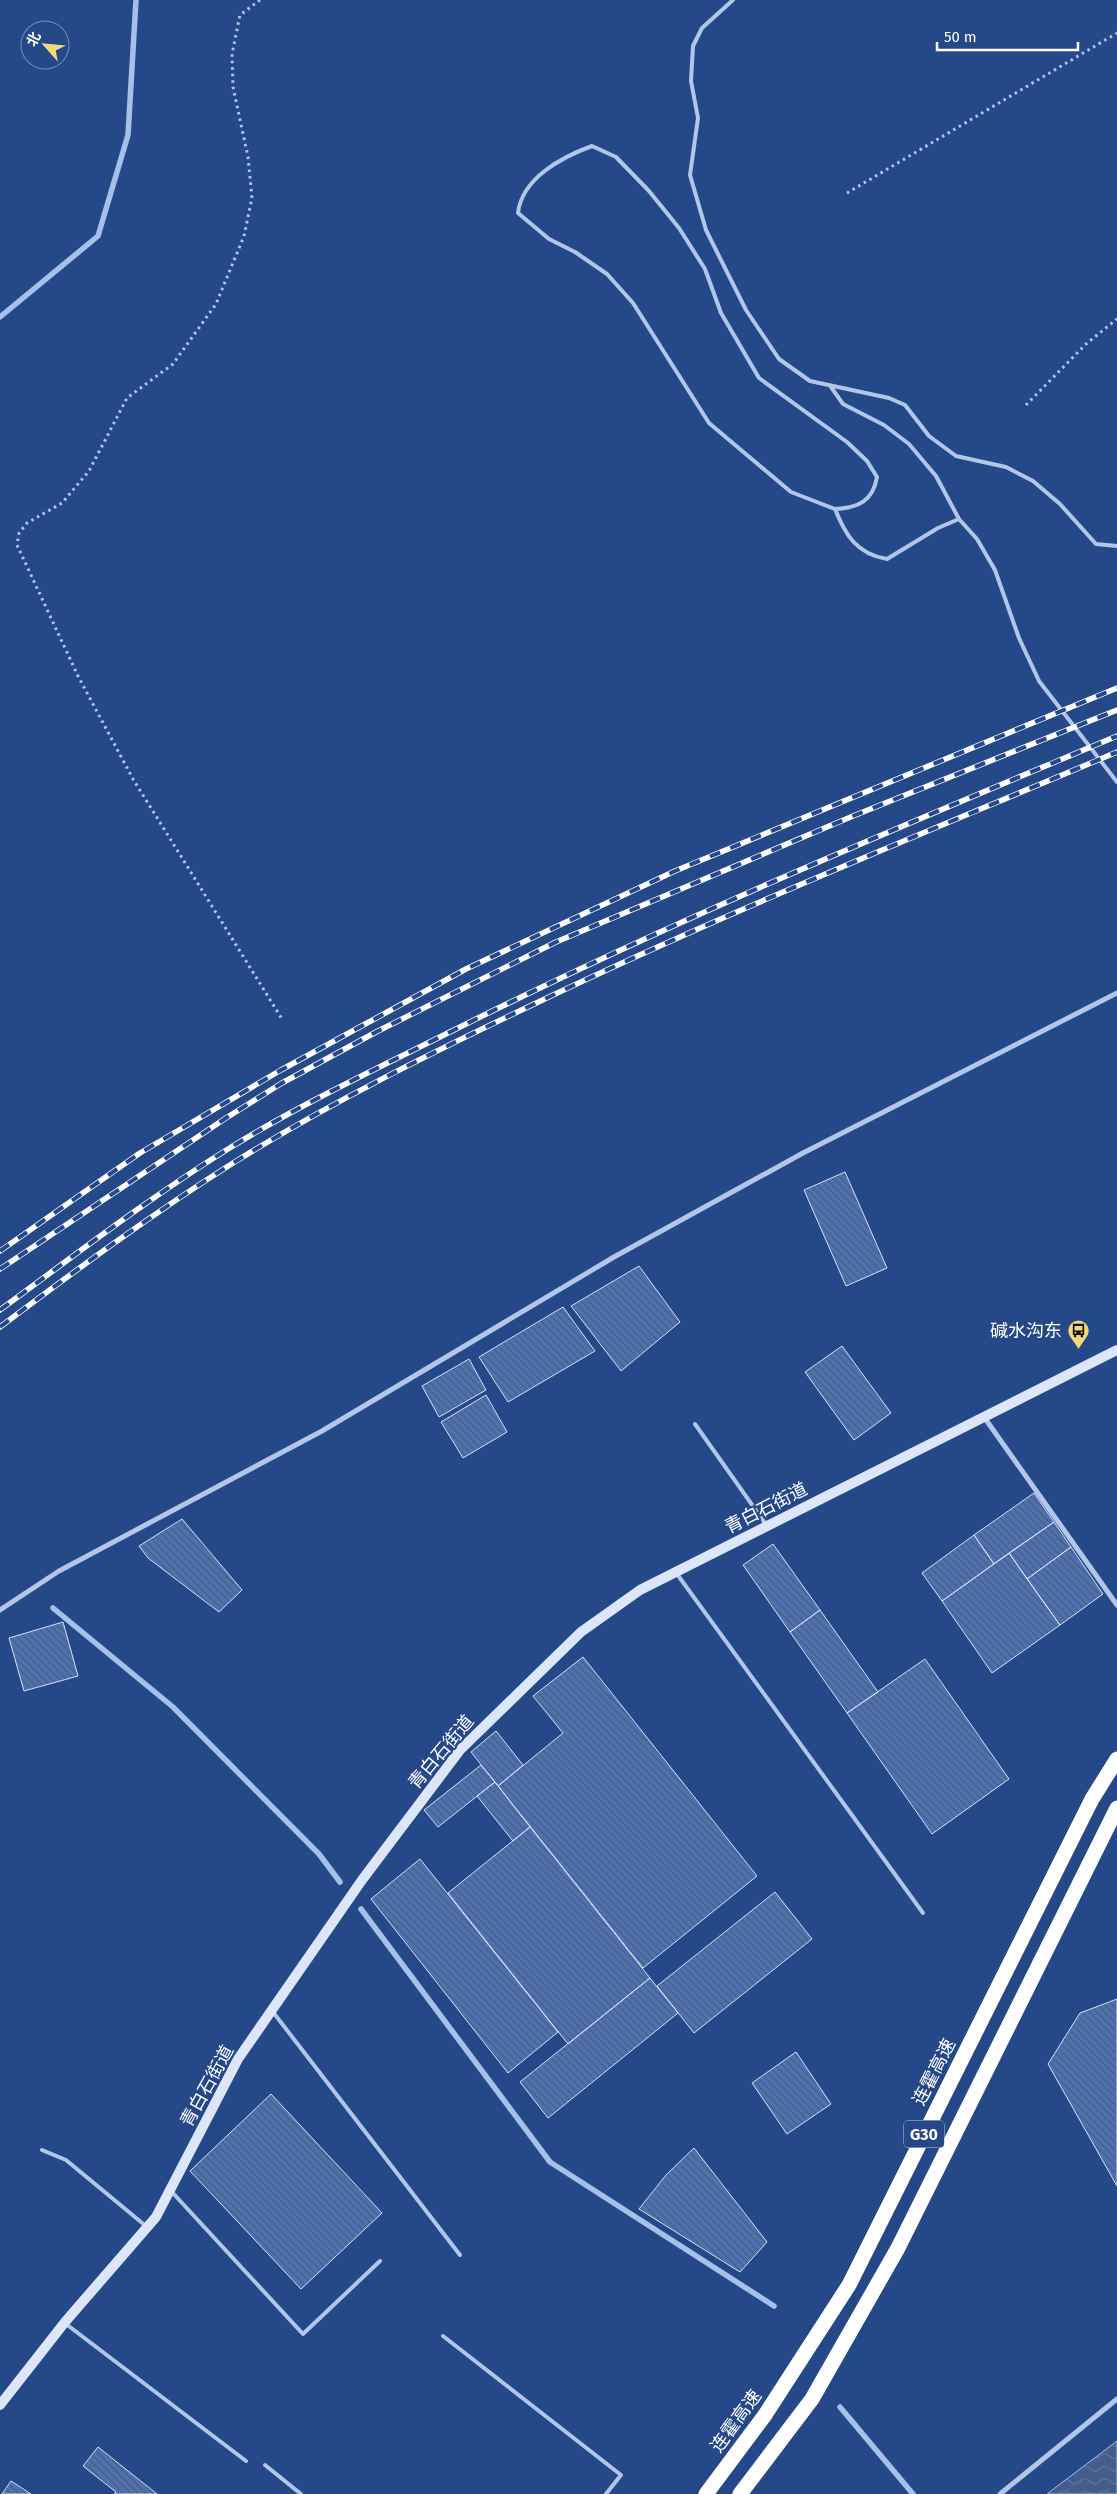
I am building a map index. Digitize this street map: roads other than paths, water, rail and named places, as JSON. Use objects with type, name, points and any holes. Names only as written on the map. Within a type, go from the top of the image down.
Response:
[{"type":"highway","name":"连霍高速","points":[[706,2494],[765,2415],[849,2285],[1092,1799],[1117,1759]]},
{"type":"highway","name":"G30","points":[[740,2494],[812,2399],[898,2248],[1117,1808]]},
{"type":"street","points":[[0,1610],[59,1571],[322,1431],[614,1257],[768,1172],[1117,993]]},
{"type":"street","name":"青白石街道","points":[[0,2405],[65,2322],[156,2216],[238,2059],[362,1880],[460,1750],[581,1632],[640,1590],[1117,1350]]},
{"type":"street","points":[[984,1417],[1117,1605]]},
{"type":"street","points":[[1000,2494],[1117,2399]]},
{"type":"lane","points":[[733,0],[702,28],[693,46],[691,81],[698,118],[690,175],[706,230],[746,310],[779,359],[810,381],[889,398],[905,405],[929,436],[956,456],[1006,467],[1033,481],[1060,504],[1096,544],[1117,546]]},
{"type":"lane","points":[[834,508],[851,508],[865,500],[875,491],[878,477],[867,461],[847,442],[759,378],[721,313],[704,270],[679,228],[649,191],[616,158],[592,146],[568,155],[536,179],[519,203],[518,213],[550,239],[575,252],[607,274],[633,303],[709,423],[791,492],[834,508],[845,534],[858,547],[876,557],[887,559],[938,528],[959,519]]},
{"type":"lane","points":[[831,386],[843,404],[884,425],[909,444],[936,476],[959,519],[977,539],[995,570],[1019,638],[1039,681],[1117,782]]},
{"type":"lane","points":[[694,1424],[767,1526]]},
{"type":"lane","points":[[675,1572],[922,1912]]},
{"type":"lane","points":[[272,2010],[460,2255]]},
{"type":"lane","points":[[42,2150],[66,2160],[146,2227]]},
{"type":"lane","points":[[170,2190],[303,2334],[380,2261]]},
{"type":"lane","points":[[65,2322],[246,2461]]},
{"type":"lane","points":[[443,2336],[621,2475],[606,2494]]},
{"type":"lane","points":[[265,2465],[301,2494]]},
{"type":"water","points":[[1117,2441],[1117,2494],[1047,2494]]},
{"type":"waterway","points":[[0,317],[98,236],[128,135],[136,0]]},
{"type":"waterway","points":[[53,1608],[173,1707],[319,1854],[340,1882]]},
{"type":"waterway","points":[[361,1909],[550,2162],[774,2306]]},
{"type":"waterway","points":[[840,2407],[913,2494]]},
{"type":"railway","points":[[0,1251],[140,1153],[281,1070],[466,969],[675,871],[1117,688]]},
{"type":"railway","points":[[0,1269],[226,1118],[282,1083],[378,1031],[556,942],[853,816],[1117,710]]},
{"type":"railway","points":[[0,1310],[112,1227],[170,1187],[282,1117],[338,1088],[616,952],[865,842],[1117,736]]},
{"type":"railway","points":[[0,1327],[57,1284],[203,1182],[305,1120],[379,1080],[454,1042],[675,939],[1117,752]]},
{"type":"place","name":"碱水沟东","points":[[1078,1350]]}]
